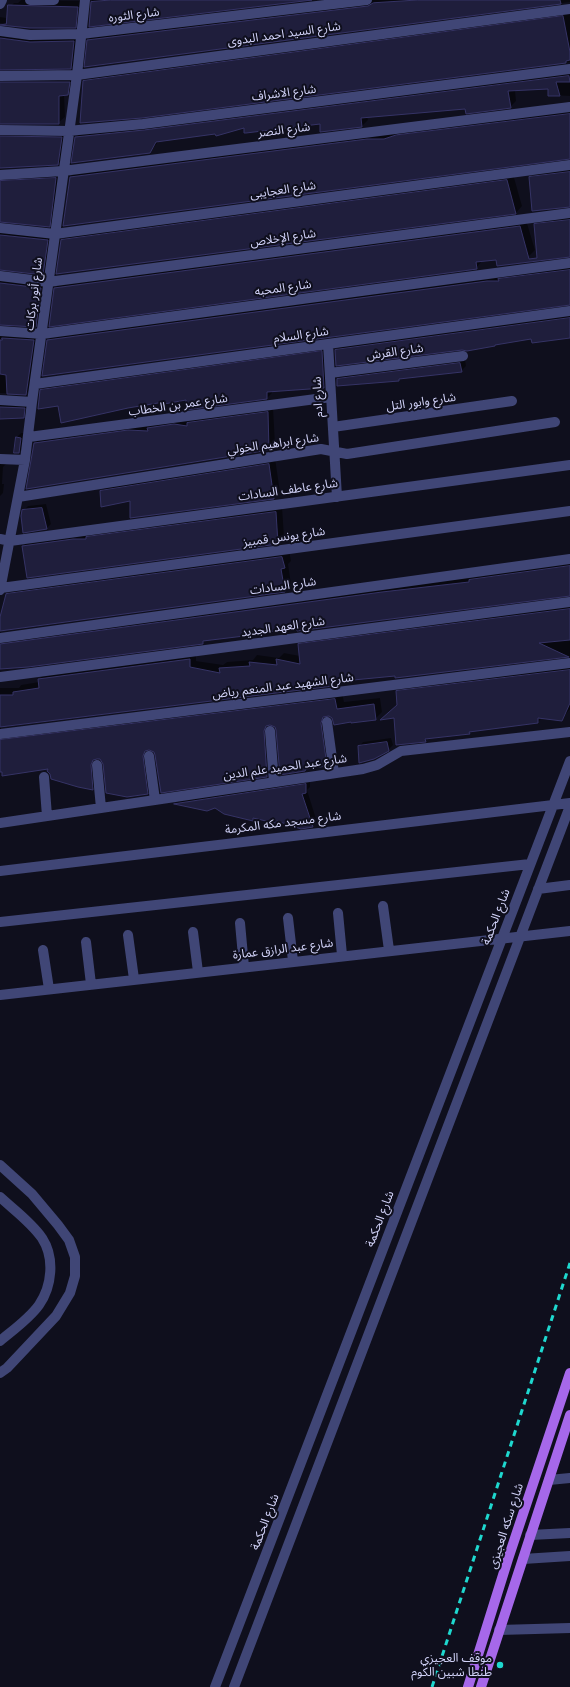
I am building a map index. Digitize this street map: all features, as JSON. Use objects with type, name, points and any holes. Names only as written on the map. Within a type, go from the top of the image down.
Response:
[{"type":"main road","name":"شارع سكه العجيزى","points":[[468,1687],[508,1559],[570,1373]]},
{"type":"main road","points":[[481,1687],[530,1535],[568,1428],[570,1415]]},
{"type":"street","points":[[0,4],[2,0]]},
{"type":"street","points":[[30,0],[54,0]]},
{"type":"street","name":"شارع أنور بركات","points":[[0,589],[5,540],[18,497],[29,437],[32,402],[68,131],[77,75],[85,0]]},
{"type":"street","name":"شارع الثوره","points":[[0,31],[30,35],[81,34],[367,0]]},
{"type":"street","name":"شارع السيد احمد البدوى","points":[[0,76],[77,75],[570,10]]},
{"type":"street","name":"شارع الاشراف","points":[[0,130],[68,131],[143,124],[570,69]]},
{"type":"street","name":"شارع النصر","points":[[0,175],[63,171],[570,107]]},
{"type":"street","name":"شارع العجايبى","points":[[0,228],[55,234],[570,165]]},
{"type":"street","name":"شارع الإخلاص","points":[[0,276],[48,282],[570,213]]},
{"type":"street","name":"شارع المحبه","points":[[0,331],[42,334],[570,263]]},
{"type":"street","name":"شارع السلام","points":[[35,384],[570,311]]},
{"type":"street","name":"شارع ادم","points":[[328,344],[337,497]]},
{"type":"street","name":"شارع القرش","points":[[330,373],[463,356]]},
{"type":"street","name":"شارع عمر بن الخطاب","points":[[29,437],[331,397]]},
{"type":"street","points":[[0,400],[32,402]]},
{"type":"street","name":"شارع وابور التل","points":[[333,427],[512,401]]},
{"type":"street","name":"شارع ابراهيم الخولي","points":[[18,497],[321,449],[346,454],[556,422]]},
{"type":"street","points":[[0,459],[25,460]]},
{"type":"street","name":"شارع عاطف السادات","points":[[5,540],[570,465]]},
{"type":"street","name":"شارع يونس قمبيز","points":[[0,589],[570,511]]},
{"type":"street","name":"شارع السادات","points":[[0,638],[570,559]]},
{"type":"street","name":"شارع العهد الجديد","points":[[0,677],[570,602]]},
{"type":"street","name":"شارع الشهيد عبد المنعم رياض","points":[[0,734],[570,663]]},
{"type":"street","points":[[327,722],[334,773]]},
{"type":"street","points":[[270,731],[274,782]]},
{"type":"street","name":"شارع عبد الحميد علم الدين","points":[[0,823],[363,769],[377,765],[400,751],[570,732]]},
{"type":"street","points":[[149,756],[155,800]]},
{"type":"street","name":"شارع الحكمة","points":[[215,1687],[570,761]]},
{"type":"street","points":[[97,765],[101,808]]},
{"type":"street","points":[[44,777],[47,816]]},
{"type":"street","name":"شارع مسجد مكه المكرمة","points":[[0,871],[553,804],[570,804]]},
{"type":"street","points":[[234,1687],[570,804]]},
{"type":"street","points":[[0,922],[530,864]]},
{"type":"street","points":[[538,889],[570,885]]},
{"type":"street","points":[[383,906],[389,950]]},
{"type":"street","points":[[338,913],[342,955]]},
{"type":"street","points":[[288,918],[293,961]]},
{"type":"street","points":[[240,923],[244,967]]},
{"type":"street","name":"شارع عبد الرازق عمارة","points":[[0,995],[342,955],[570,931]]},
{"type":"street","points":[[193,932],[198,972]]},
{"type":"street","points":[[128,935],[134,979]]},
{"type":"street","points":[[86,942],[91,984]]},
{"type":"street","points":[[43,950],[49,989]]},
{"type":"street","points":[[0,1165],[32,1194],[69,1240],[75,1257],[75,1276],[70,1293],[56,1316],[7,1368],[0,1372]]},
{"type":"street","points":[[0,1197],[31,1225],[42,1239],[49,1256],[51,1273],[47,1290],[39,1306],[0,1340]]},
{"type":"street","points":[[549,1480],[570,1478]]},
{"type":"street","points":[[530,1535],[570,1533]]},
{"type":"street","points":[[522,1559],[570,1556]]},
{"type":"street","points":[[499,1630],[570,1628]]},
{"type":"building","points":[[111,0],[312,0],[89,27],[91,2]]},
{"type":"building","points":[[418,0],[560,0],[561,4],[84,67],[87,40],[368,6],[373,3]]},
{"type":"building","points":[[8,5],[78,7],[76,28],[30,28],[0,25],[6,24]]},
{"type":"building","points":[[563,16],[570,52],[570,60],[566,61],[566,63],[142,118],[80,123],[83,81]]},
{"type":"building","points":[[0,38],[30,42],[74,41],[71,69],[0,70]]},
{"type":"building","points":[[569,76],[570,82],[556,82],[560,96],[548,96],[548,89],[508,91],[511,108],[466,114],[465,109],[361,118],[362,127],[320,132],[320,124],[246,133],[244,133],[244,128],[216,136],[215,134],[156,142],[150,153],[71,163],[75,137],[144,130]]},
{"type":"building","points":[[0,82],[70,82],[68,95],[59,96],[59,124],[0,124]]},
{"type":"building","points":[[570,114],[570,159],[63,226],[70,177],[367,139],[384,139],[396,135]]},
{"type":"building","points":[[0,136],[62,137],[58,165],[0,168]]},
{"type":"building","points":[[570,172],[570,207],[532,211],[529,177]]},
{"type":"building","points":[[56,178],[50,227],[0,222],[0,181]]},
{"type":"building","points":[[507,180],[516,214],[56,274],[61,240]]},
{"type":"building","points":[[570,220],[570,257],[497,266],[496,260],[476,262],[477,269],[49,327],[54,288],[520,226],[529,259],[537,258],[534,224]]},
{"type":"building","points":[[0,235],[48,240],[43,275],[0,270]]},
{"type":"building","points":[[570,270],[570,305],[42,376],[47,340],[487,281],[499,281],[498,279]]},
{"type":"building","points":[[0,283],[41,288],[36,327],[0,325]]},
{"type":"building","points":[[570,318],[570,338],[532,343],[531,339],[467,351],[462,350],[336,366],[335,350]]},
{"type":"building","points":[[2,338],[34,340],[26,395],[7,394],[6,375],[0,374],[0,340],[2,340]]},
{"type":"building","points":[[322,351],[324,388],[267,392],[267,399],[186,410],[186,400],[164,404],[164,402],[128,408],[61,423],[58,406],[38,409],[40,390]]},
{"type":"building","points":[[460,363],[462,372],[399,379],[399,381],[337,386],[337,379]]},
{"type":"building","points":[[0,407],[25,408],[24,418],[0,419]]},
{"type":"building","points":[[268,412],[269,450],[26,489],[34,443],[128,430],[148,431],[147,428],[174,424],[187,426],[187,423]]},
{"type":"building","points":[[16,437],[21,438],[19,453],[14,453]]},
{"type":"building","points":[[269,464],[274,499],[130,518],[130,501],[101,507],[100,491]]},
{"type":"building","points":[[42,508],[47,529],[23,533],[21,516],[22,510]]},
{"type":"building","points":[[276,512],[278,544],[27,578],[22,546],[73,539],[86,539],[86,537]]},
{"type":"building","points":[[282,557],[285,568],[281,569],[285,592],[0,631],[0,617],[6,594]]},
{"type":"building","points":[[570,566],[570,596],[297,631],[296,628],[269,633],[203,641],[203,644],[28,667],[0,669],[0,644],[382,592],[469,582],[469,580]]},
{"type":"building","points":[[570,609],[570,640],[539,643],[569,657],[395,678],[395,676],[332,682],[333,686],[0,727],[0,695],[13,695],[13,692],[39,688],[38,679],[190,659],[190,667],[220,673],[219,668],[250,666],[249,662],[277,665],[276,659],[300,664],[298,644]]},
{"type":"building","points":[[570,670],[570,703],[562,721],[538,718],[538,723],[469,732],[470,734],[425,739],[426,742],[396,745],[394,718],[380,720],[397,705],[396,691]]},
{"type":"building","points":[[335,699],[337,709],[374,704],[376,720],[334,725],[332,718],[329,716],[323,717],[321,723],[327,766],[306,769],[305,771],[280,775],[276,730],[275,727],[270,725],[266,726],[264,731],[267,777],[161,793],[155,755],[154,752],[149,750],[145,751],[143,756],[148,794],[127,797],[106,793],[103,764],[100,759],[93,760],[91,765],[93,790],[51,779],[50,774],[47,771],[48,769],[2,776],[2,772],[0,772],[0,740]]},
{"type":"building","points":[[387,742],[389,751],[374,759],[359,763],[358,746]]},
{"type":"building","points":[[306,784],[306,793],[302,794],[313,827],[301,829],[277,821],[279,824],[253,818],[253,821],[224,814],[215,808],[207,811],[174,804]]},
{"type":"railway","points":[[432,1687],[570,1263]]},
{"type":"place","name":"موقف العجيزي طنطا شبين الكوم","points":[[500,1665]]}]
